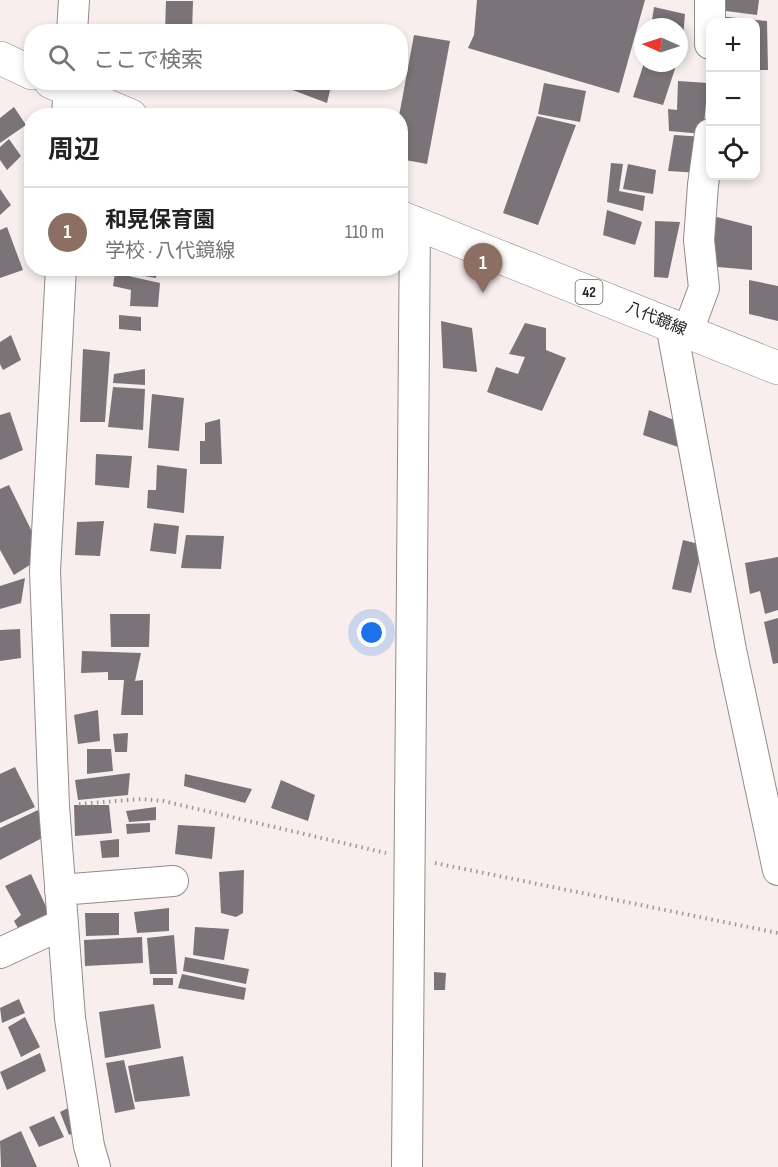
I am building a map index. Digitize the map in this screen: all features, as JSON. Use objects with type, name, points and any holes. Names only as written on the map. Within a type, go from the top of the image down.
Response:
[{"type":"main road","points":[[0,58],[24,69]]},
{"type":"main road","points":[[64,93],[108,108]]},
{"type":"main road","name":"八代鏡線","points":[[408,220],[778,368]]},
{"type":"street","points":[[72,24],[74,0]]},
{"type":"street","points":[[710,0],[710,18]]},
{"type":"street","points":[[706,162],[702,185],[699,240],[704,288],[679,328],[731,650],[778,870]]},
{"type":"street","points":[[61,276],[45,571],[60,890],[70,1018],[95,1167]]},
{"type":"street","points":[[407,1167],[408,276]]},
{"type":"street","points":[[60,890],[173,881]]},
{"type":"street","points":[[0,953],[63,924]]},
{"type":"building","points":[[477,0],[645,0],[640,18],[634,18],[634,39],[619,93],[468,48],[474,35]]},
{"type":"building","points":[[719,0],[759,0],[757,15],[718,10]]},
{"type":"building","points":[[166,1],[193,1],[192,24],[165,24]]},
{"type":"building","points":[[654,7],[685,14],[685,18],[652,18]]},
{"type":"building","points":[[760,20],[767,21],[768,70],[760,70]]},
{"type":"building","points":[[414,35],[450,41],[427,164],[408,160],[408,108],[400,108],[404,90],[408,90],[408,67]]},
{"type":"building","points":[[641,72],[674,72],[663,105],[633,97]]},
{"type":"building","points":[[678,81],[706,83],[703,134],[669,131],[668,109],[677,110]]},
{"type":"building","points":[[544,83],[586,91],[580,122],[538,114]]},
{"type":"building","points":[[292,90],[330,90],[327,103]]},
{"type":"building","points":[[14,107],[24,122],[24,126],[0,143],[0,118]]},
{"type":"building","points":[[537,116],[576,125],[538,225],[503,213]]},
{"type":"building","points":[[674,135],[706,137],[701,173],[668,171]]},
{"type":"building","points":[[9,139],[21,156],[7,170],[0,160],[0,147]]},
{"type":"building","points":[[611,163],[623,164],[619,191],[645,196],[643,211],[607,202]]},
{"type":"building","points":[[628,164],[656,170],[653,194],[623,189]]},
{"type":"building","points":[[0,189],[11,205],[0,215]]},
{"type":"building","points":[[607,210],[642,222],[635,245],[603,235]]},
{"type":"building","points":[[713,216],[752,226],[752,270],[707,266]]},
{"type":"building","points":[[655,221],[680,222],[668,278],[654,277]]},
{"type":"building","points":[[7,227],[23,270],[0,278],[0,230]]},
{"type":"building","points":[[115,276],[128,276],[160,283],[158,307],[130,306],[131,290],[113,286]]},
{"type":"building","points":[[749,280],[778,286],[778,321],[749,314]]},
{"type":"building","points":[[119,315],[141,317],[141,331],[119,329]]},
{"type":"building","points":[[441,321],[472,328],[477,372],[443,368]]},
{"type":"building","points":[[525,323],[546,328],[546,350],[566,358],[542,411],[487,392],[496,367],[518,374],[525,357],[509,354]]},
{"type":"building","points":[[11,335],[21,360],[3,370],[0,364],[0,342]]},
{"type":"building","points":[[83,349],[110,352],[105,422],[80,422]]},
{"type":"building","points":[[145,369],[145,385],[113,383],[114,374]]},
{"type":"building","points":[[113,387],[145,389],[143,430],[108,427]]},
{"type":"building","points":[[152,394],[184,398],[179,451],[148,448]]},
{"type":"building","points":[[649,410],[679,422],[683,438],[678,447],[643,435]]},
{"type":"building","points":[[10,412],[23,450],[0,460],[0,415]]},
{"type":"building","points":[[220,419],[222,464],[200,464],[200,441],[205,441],[205,423]]},
{"type":"building","points":[[96,454],[132,456],[129,488],[95,485]]},
{"type":"building","points":[[157,465],[187,469],[184,513],[147,508],[148,490],[156,490]]},
{"type":"building","points":[[9,485],[44,556],[14,575],[0,550],[0,489]]},
{"type":"building","points":[[104,521],[100,556],[75,555],[77,522]]},
{"type":"building","points":[[154,523],[179,526],[176,554],[150,551]]},
{"type":"building","points":[[186,535],[224,536],[221,569],[181,568]]},
{"type":"building","points":[[683,540],[703,545],[691,593],[672,589]]},
{"type":"building","points":[[778,557],[778,610],[765,614],[760,591],[750,594],[745,563]]},
{"type":"building","points":[[25,578],[21,603],[0,609],[0,586]]},
{"type":"building","points":[[110,614],[150,614],[149,647],[111,647]]},
{"type":"building","points":[[778,618],[778,663],[773,664],[764,622]]},
{"type":"building","points":[[20,629],[21,658],[0,661],[0,630]]},
{"type":"building","points":[[82,651],[141,653],[135,681],[143,680],[143,715],[121,715],[124,680],[108,680],[108,672],[81,673]]},
{"type":"building","points":[[98,710],[100,741],[78,744],[74,715]]},
{"type":"building","points":[[128,733],[127,752],[115,752],[113,734]]},
{"type":"building","points":[[87,749],[111,749],[113,771],[87,774]]},
{"type":"building","points":[[15,767],[35,807],[0,823],[0,774]]},
{"type":"building","points":[[130,773],[128,795],[78,800],[75,780]]},
{"type":"building","points":[[185,774],[252,789],[245,803],[184,786]]},
{"type":"building","points":[[281,780],[315,795],[308,821],[271,808]]},
{"type":"building","points":[[74,805],[109,805],[112,833],[75,836]]},
{"type":"building","points":[[156,807],[156,820],[129,822],[126,811]]},
{"type":"building","points":[[38,810],[48,835],[0,860],[0,828]]},
{"type":"building","points":[[150,823],[150,832],[127,834],[126,824]]},
{"type":"building","points":[[178,825],[215,827],[212,859],[175,854]]},
{"type":"building","points":[[119,839],[119,857],[102,858],[100,841]]},
{"type":"building","points":[[244,870],[243,913],[236,917],[221,913],[219,872]]},
{"type":"building","points":[[31,874],[49,913],[19,930],[14,921],[21,915],[5,886]]},
{"type":"building","points":[[169,908],[169,931],[137,933],[134,912]]},
{"type":"building","points":[[85,913],[119,913],[119,935],[86,936]]},
{"type":"building","points":[[195,927],[229,929],[224,960],[193,955]]},
{"type":"building","points":[[174,935],[177,974],[150,974],[147,938]]},
{"type":"building","points":[[142,937],[143,963],[85,966],[84,940]]},
{"type":"building","points":[[185,957],[249,969],[246,984],[183,971]]},
{"type":"building","points":[[434,972],[446,973],[445,990],[434,990]]},
{"type":"building","points":[[182,974],[246,988],[244,1000],[178,988]]},
{"type":"building","points":[[153,978],[173,978],[173,985],[153,985]]},
{"type":"building","points":[[19,999],[25,1013],[2,1023],[0,1008]]},
{"type":"building","points":[[154,1004],[161,1048],[105,1058],[99,1012]]},
{"type":"building","points":[[25,1017],[40,1047],[21,1057],[8,1027]]},
{"type":"building","points":[[40,1053],[46,1071],[7,1090],[0,1072]]},
{"type":"building","points":[[183,1056],[190,1096],[135,1102],[128,1066]]},
{"type":"building","points":[[124,1060],[135,1109],[115,1113],[106,1063]]},
{"type":"building","points":[[78,1103],[86,1128],[69,1135],[60,1112]]},
{"type":"building","points":[[54,1116],[64,1137],[39,1147],[29,1127]]},
{"type":"building","points":[[21,1131],[37,1167],[1,1167],[0,1141]]},
{"type":"place","name":"和晃保育園","points":[[483,293]]}]
